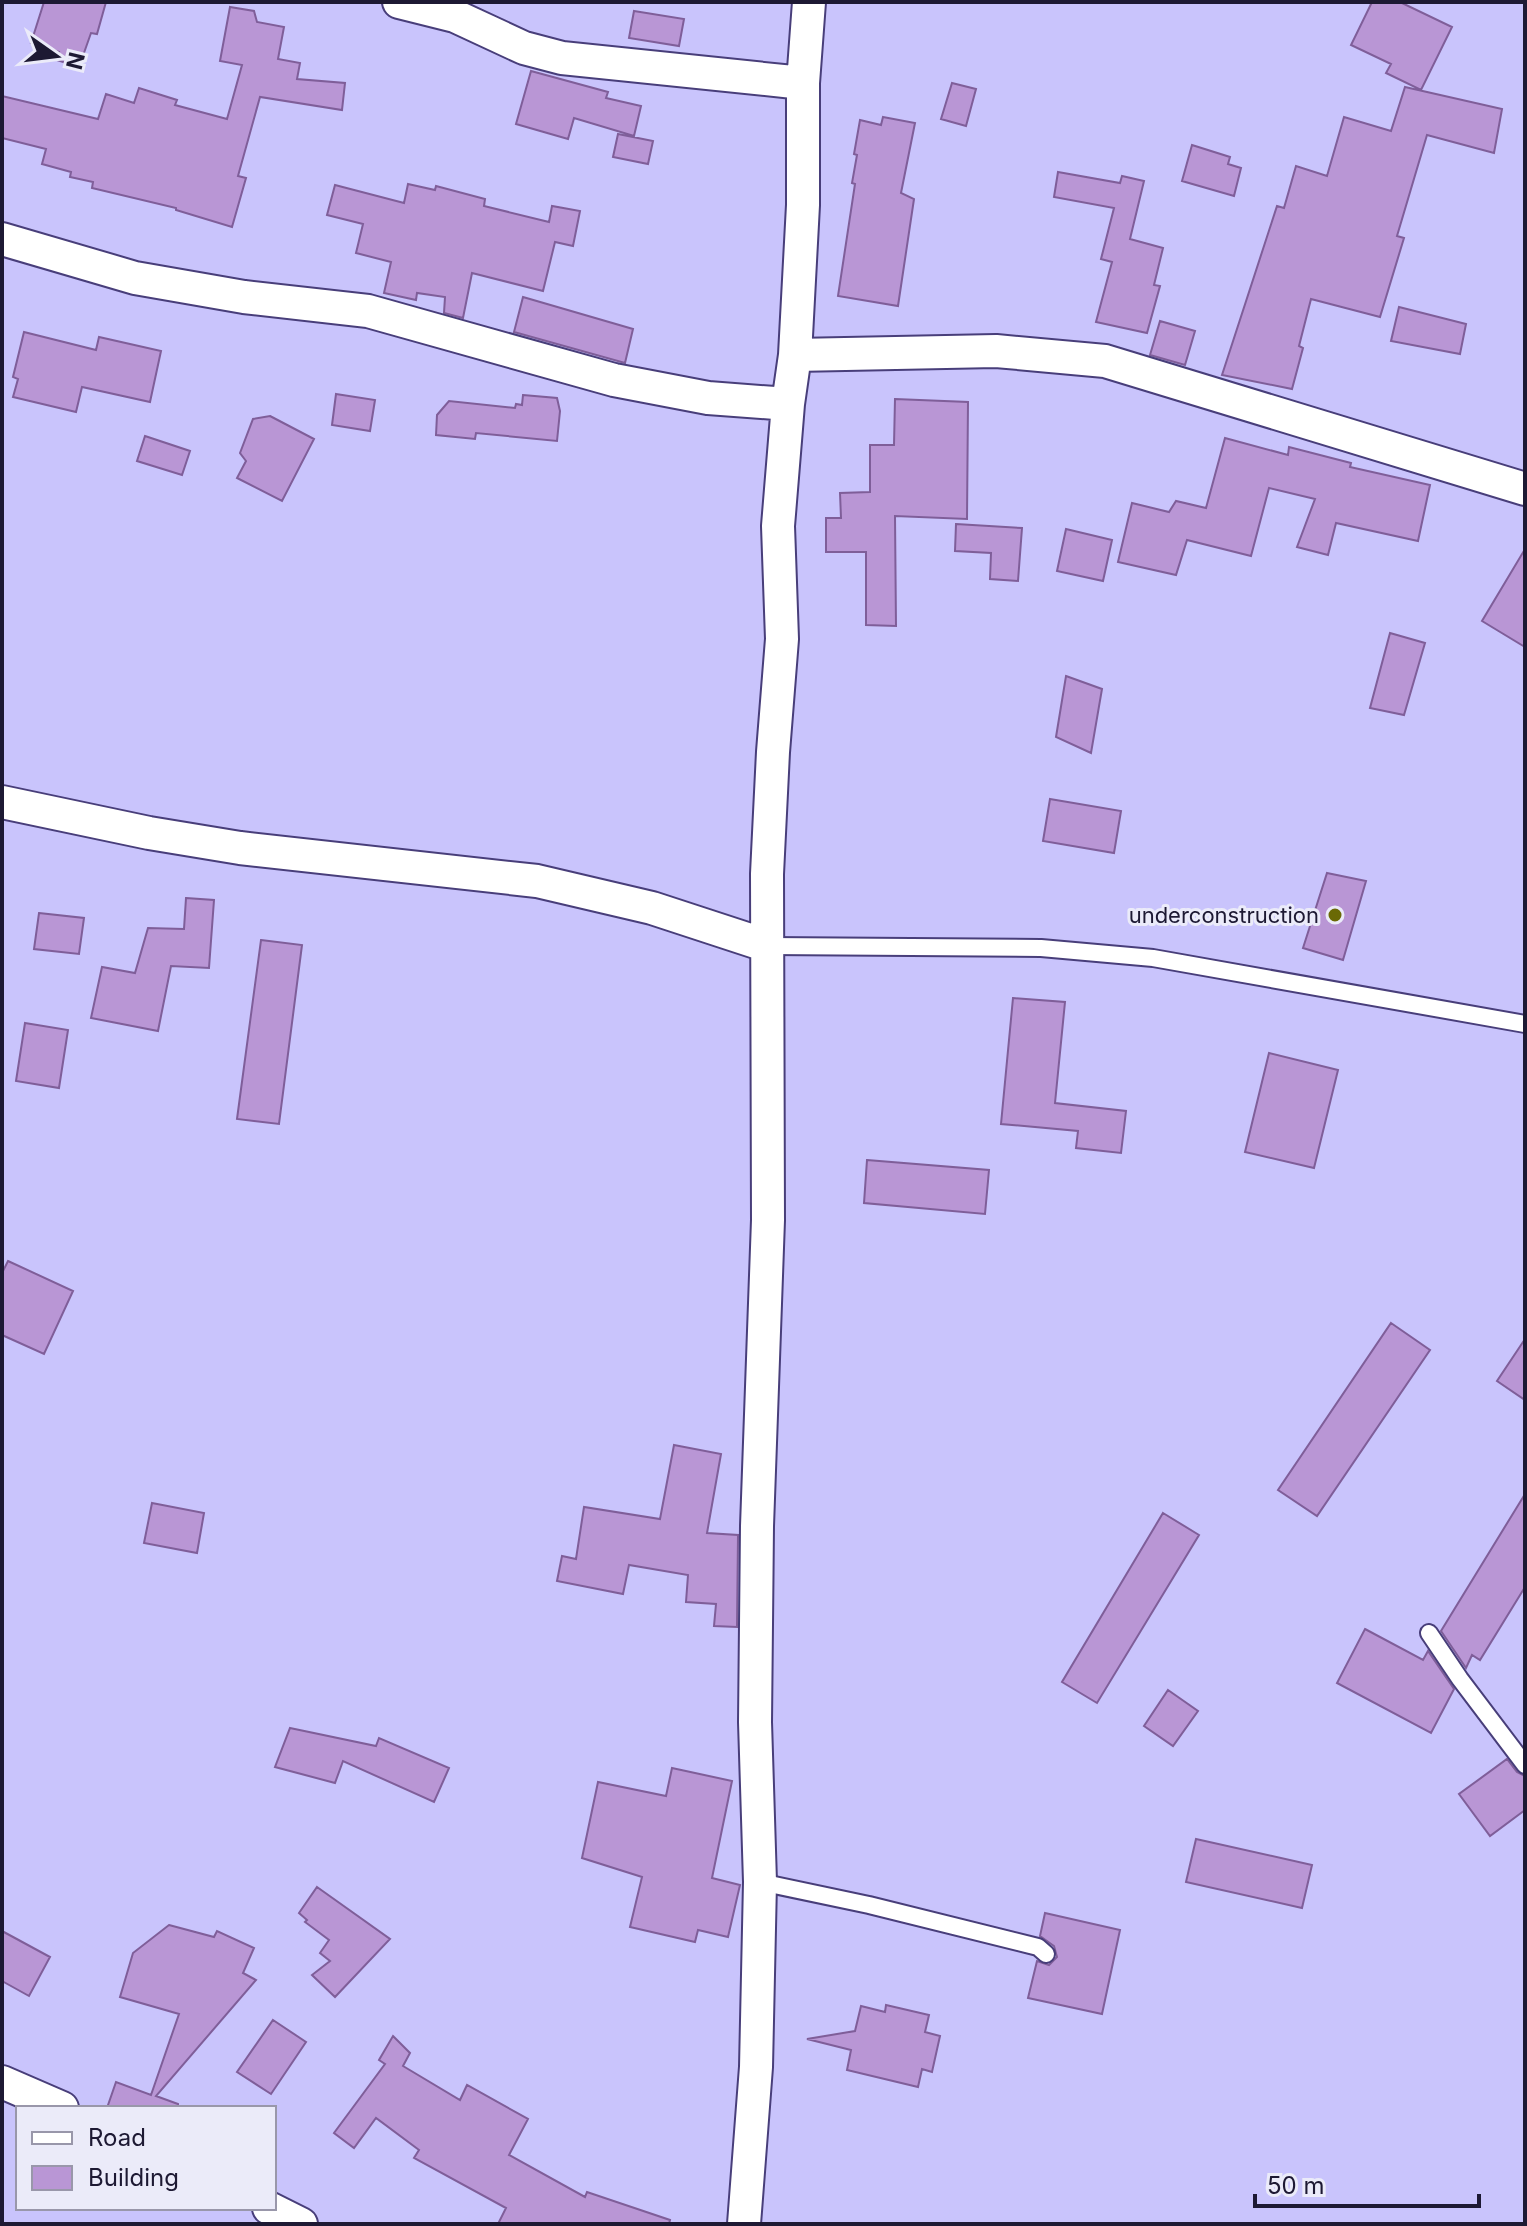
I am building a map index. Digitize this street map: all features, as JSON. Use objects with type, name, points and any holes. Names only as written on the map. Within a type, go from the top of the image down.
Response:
[{"type":"street","points":[[399,2],[455,16],[524,48],[562,58],[803,83]]},
{"type":"street","points":[[744,2224],[756,2067],[760,1882],[755,1722],[757,1526],[768,1220],[767,874],[782,639],[778,526],[795,355],[803,205],[803,83],[809,2]]},
{"type":"street","points":[[2,239],[135,278],[244,297],[368,311],[614,380],[708,398],[788,404]]},
{"type":"street","points":[[795,355],[996,351],[1105,361],[1525,489]]},
{"type":"street","points":[[2,802],[149,833],[240,848],[537,881],[652,908],[768,946]]},
{"type":"street","points":[[2,2082],[57,2106]]},
{"type":"street","points":[[273,2210],[301,2224]]},
{"type":"lane","points":[[768,946],[1041,948],[1153,958],[1525,1024]]},
{"type":"lane","points":[[1429,1633],[1525,1765]]},
{"type":"lane","points":[[760,1882],[1007,1939],[1038,1947],[1046,1954]]},
{"type":"building","points":[[44,2],[106,2],[97,34],[91,33],[79,67],[57,60],[59,52],[31,43]]},
{"type":"building","points":[[1372,2],[1400,2],[1452,27],[1421,90],[1386,73],[1391,64],[1351,45]]},
{"type":"building","points":[[230,7],[254,11],[257,22],[284,27],[278,59],[300,63],[297,79],[345,83],[342,110],[260,97],[238,176],[246,178],[232,227],[176,208],[92,188],[93,182],[70,177],[71,172],[42,164],[46,149],[2,138],[2,96],[98,119],[106,94],[134,103],[139,88],[177,100],[175,105],[227,119],[242,65],[220,61]]},
{"type":"building","points":[[634,11],[684,19],[679,46],[629,38]]},
{"type":"building","points":[[531,71],[608,92],[606,98],[641,106],[634,136],[574,118],[568,139],[516,124]]},
{"type":"building","points":[[952,83],[976,89],[966,126],[941,119]]},
{"type":"building","points":[[1405,87],[1502,109],[1494,153],[1427,135],[1397,236],[1404,238],[1380,317],[1311,299],[1292,389],[1222,375],[1277,206],[1284,208],[1296,166],[1327,176],[1344,117],[1391,131]]},
{"type":"building","points":[[883,117],[915,123],[901,193],[914,199],[898,306],[838,296],[855,184],[852,183],[857,155],[854,154],[860,120],[881,125]]},
{"type":"building","points":[[618,134],[653,141],[648,164],[613,157]]},
{"type":"building","points":[[1192,145],[1230,157],[1228,164],[1241,168],[1234,196],[1182,181]]},
{"type":"building","points":[[1058,172],[1120,183],[1122,176],[1144,181],[1130,239],[1163,248],[1154,285],[1160,286],[1147,333],[1096,322],[1112,262],[1101,259],[1114,208],[1054,197]]},
{"type":"building","points":[[408,184],[435,190],[436,186],[485,199],[484,206],[549,222],[552,206],[580,211],[573,246],[555,242],[543,291],[472,273],[463,318],[444,313],[445,297],[417,293],[416,300],[384,293],[391,262],[356,253],[363,224],[327,215],[335,185],[404,203]]},
{"type":"building","points":[[523,297],[633,329],[625,363],[514,332]]},
{"type":"building","points":[[1399,307],[1466,324],[1460,354],[1391,341]]},
{"type":"building","points":[[1160,321],[1195,331],[1185,365],[1150,355]]},
{"type":"building","points":[[24,332],[96,350],[99,337],[161,351],[150,402],[82,387],[76,412],[13,397],[18,379],[13,377]]},
{"type":"building","points":[[336,394],[375,400],[370,431],[332,425]]},
{"type":"building","points":[[523,395],[557,398],[560,411],[557,441],[476,433],[475,439],[436,435],[437,415],[449,401],[515,408],[516,404],[522,405]]},
{"type":"building","points":[[895,399],[968,402],[967,519],[895,516],[896,626],[866,625],[866,552],[826,552],[826,518],[841,518],[840,493],[870,492],[870,445],[894,445]]},
{"type":"building","points":[[270,416],[314,439],[282,501],[237,478],[246,461],[240,453],[253,419]]},
{"type":"building","points":[[145,436],[190,451],[182,475],[137,461]]},
{"type":"building","points":[[1225,438],[1288,455],[1289,447],[1351,463],[1350,467],[1430,485],[1418,541],[1336,523],[1328,555],[1297,547],[1315,499],[1269,488],[1251,556],[1187,540],[1176,575],[1118,562],[1132,503],[1169,512],[1176,501],[1206,508]]},
{"type":"building","points":[[956,524],[1022,528],[1018,581],[990,579],[991,553],[955,551]]},
{"type":"building","points":[[1066,529],[1112,540],[1103,581],[1057,571]]},
{"type":"building","points":[[1525,549],[1525,647],[1482,621]]},
{"type":"building","points":[[1390,633],[1425,643],[1404,715],[1370,708]]},
{"type":"building","points":[[1066,676],[1102,689],[1091,753],[1056,737]]},
{"type":"building","points":[[1050,799],[1121,811],[1114,853],[1043,841]]},
{"type":"building","name":"underconstruction","points":[[1327,873],[1366,881],[1343,960],[1303,948]]},
{"type":"building","points":[[186,898],[214,900],[209,968],[171,966],[158,1031],[91,1018],[102,967],[135,973],[148,928],[184,929]]},
{"type":"building","points":[[39,913],[84,918],[79,954],[34,949]]},
{"type":"building","points":[[261,940],[302,945],[279,1124],[237,1119]]},
{"type":"building","points":[[1013,998],[1065,1002],[1055,1103],[1126,1111],[1121,1153],[1076,1148],[1078,1131],[1001,1124]]},
{"type":"building","points":[[25,1023],[68,1030],[59,1088],[16,1081]]},
{"type":"building","points":[[1269,1053],[1338,1070],[1314,1168],[1245,1152]]},
{"type":"building","points":[[867,1160],[989,1170],[985,1214],[864,1203]]},
{"type":"building","points":[[8,1261],[73,1291],[44,1354],[2,1335],[2,1273]]},
{"type":"building","points":[[1391,1323],[1430,1350],[1317,1516],[1278,1490]]},
{"type":"building","points":[[1525,1339],[1525,1400],[1497,1381]]},
{"type":"building","points":[[674,1445],[721,1454],[707,1533],[738,1535],[737,1627],[714,1626],[716,1604],[686,1602],[688,1575],[629,1565],[623,1594],[557,1581],[562,1556],[576,1559],[584,1507],[660,1519]]},
{"type":"building","points":[[1525,1494],[1525,1587],[1480,1660],[1472,1655],[1466,1668],[1441,1631]]},
{"type":"building","points":[[152,1503],[204,1513],[197,1553],[144,1543]]},
{"type":"building","points":[[1163,1513],[1199,1535],[1097,1703],[1062,1682]]},
{"type":"building","points":[[1365,1629],[1423,1660],[1428,1651],[1454,1689],[1431,1733],[1337,1683]]},
{"type":"building","points":[[1168,1690],[1198,1711],[1173,1746],[1144,1726]]},
{"type":"building","points":[[290,1728],[376,1746],[379,1738],[449,1768],[434,1802],[343,1761],[335,1783],[275,1767]]},
{"type":"building","points":[[1507,1759],[1517,1772],[1525,1776],[1525,1810],[1490,1836],[1459,1794]]},
{"type":"building","points":[[672,1768],[732,1781],[712,1878],[740,1885],[728,1937],[698,1930],[695,1942],[630,1927],[642,1877],[582,1858],[598,1782],[666,1796]]},
{"type":"building","points":[[1196,1839],[1312,1865],[1302,1908],[1186,1882]]},
{"type":"building","points":[[317,1887],[390,1939],[335,1997],[312,1975],[330,1961],[320,1953],[329,1940],[305,1922],[307,1920],[299,1913]]},
{"type":"building","points":[[1045,1913],[1120,1930],[1102,2014],[1028,1998],[1037,1961],[1049,1965],[1057,1957],[1054,1946],[1040,1936]]},
{"type":"building","points":[[169,1925],[214,1937],[217,1931],[254,1948],[243,1973],[256,1980],[156,2096],[178,2106],[108,2106],[116,2082],[151,2095],[179,2014],[120,1997],[133,1953]]},
{"type":"building","points":[[2,1931],[50,1957],[29,1996],[2,1981]]},
{"type":"building","points":[[886,2005],[929,2015],[925,2032],[940,2036],[932,2072],[922,2069],[918,2087],[847,2070],[851,2050],[807,2039],[855,2031],[861,2006],[885,2012]]},
{"type":"building","points":[[273,2020],[306,2042],[271,2094],[237,2072]]},
{"type":"building","points":[[393,2036],[410,2053],[403,2066],[460,2100],[467,2085],[528,2119],[509,2155],[585,2197],[587,2192],[670,2220],[669,2224],[498,2224],[506,2208],[414,2158],[419,2150],[376,2118],[354,2148],[334,2133],[385,2064],[379,2060]]},
{"type":"place","name":"underconstruction","points":[[1335,915]]}]
